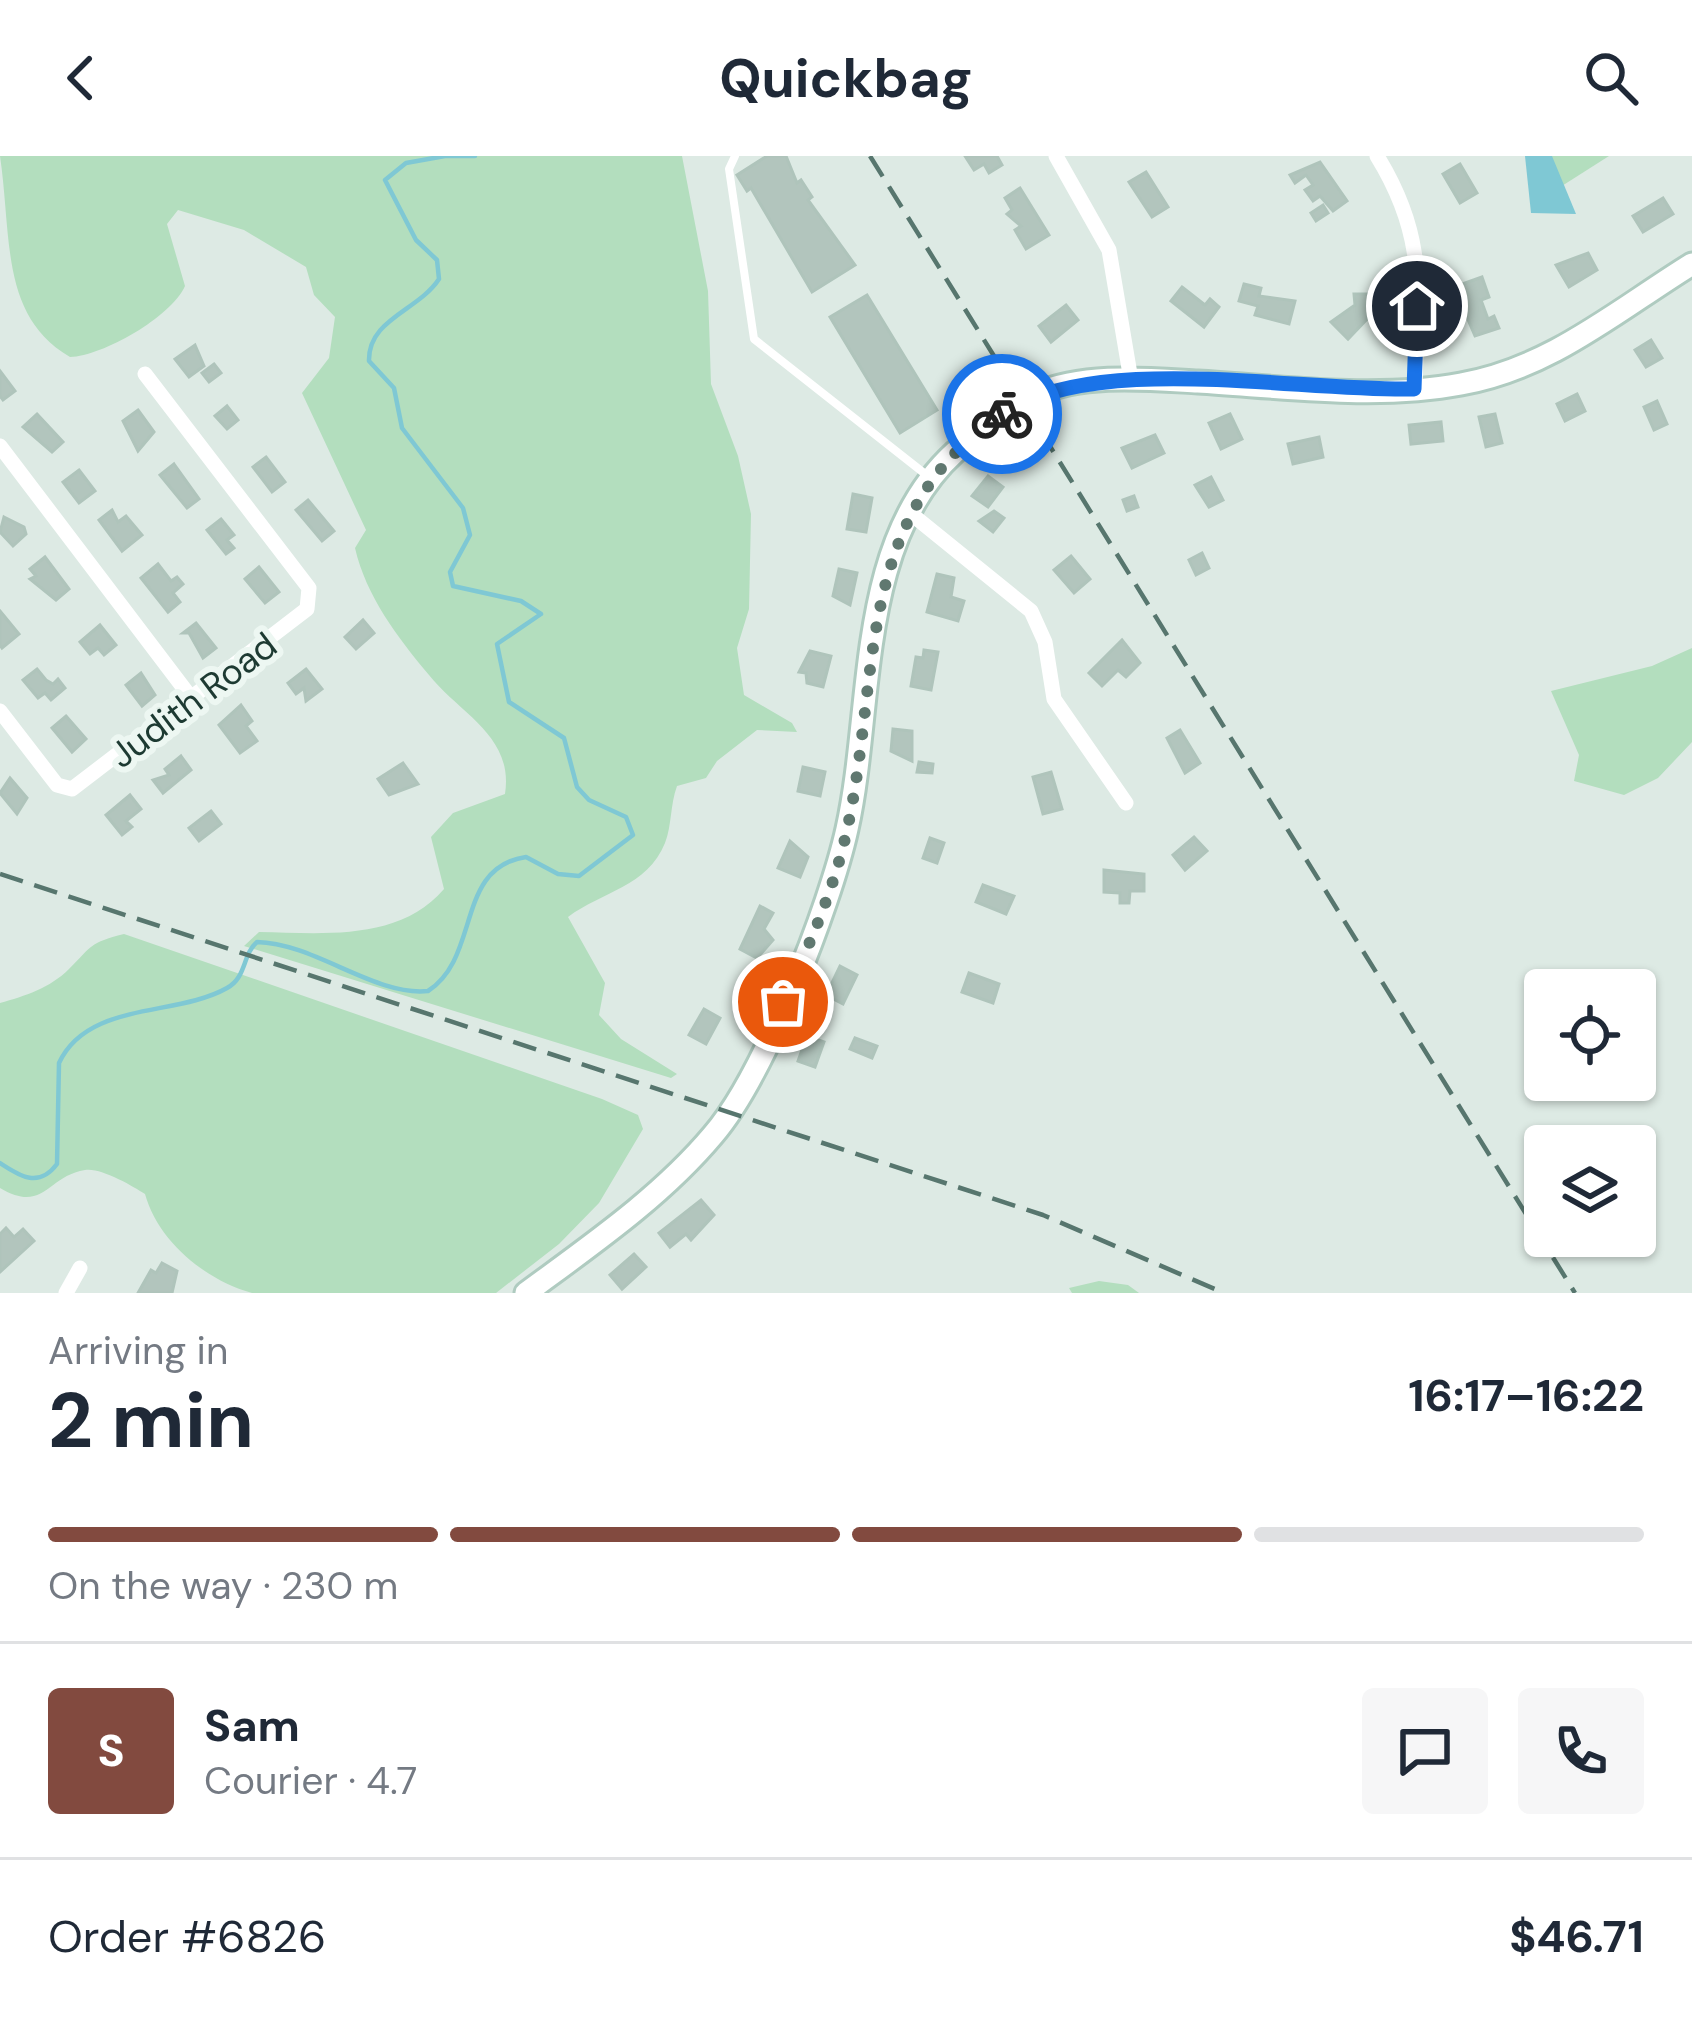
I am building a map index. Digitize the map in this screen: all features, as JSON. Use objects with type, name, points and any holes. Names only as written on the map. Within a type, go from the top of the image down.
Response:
[{"type":"street","points":[[1056,156],[1108,250],[1131,380]]},
{"type":"street","points":[[1377,156],[1402,199],[1415,234],[1414,389]]},
{"type":"street","points":[[526,1293],[686,1165],[723,1123],[748,1080],[835,877],[857,775],[880,603],[910,513],[930,478],[979,431],[1031,396],[1085,382],[1414,389],[1482,380],[1543,359],[1692,264]]},
{"type":"street","name":"Judith Road","points":[[0,711],[67,790],[93,777],[301,617],[310,601],[309,589],[293,566],[146,374]]},
{"type":"street","points":[[0,446],[192,699]]},
{"type":"street","points":[[910,513],[1031,611],[1045,642],[1051,693],[1126,803]]},
{"type":"street","points":[[66,1293],[80,1268]]},
{"type":"lane","points":[[735,156],[729,172],[754,339],[930,478]]},
{"type":"green space","points":[[0,156],[682,156],[708,291],[711,384],[738,456],[751,514],[749,609],[737,648],[744,695],[792,723],[797,732],[757,730],[717,761],[706,778],[677,786],[667,836],[657,858],[636,879],[568,917],[605,983],[599,1015],[621,1039],[677,1074],[671,1078],[244,946],[259,932],[358,931],[405,918],[426,906],[444,889],[431,837],[453,813],[505,794],[501,756],[482,727],[406,646],[367,583],[355,548],[366,530],[302,393],[329,358],[335,317],[314,295],[306,267],[244,230],[178,210],[167,224],[185,286],[177,298],[135,333],[100,350],[70,357],[47,340],[20,297]]},
{"type":"green space","points":[[1534,156],[1609,156],[1554,191]]},
{"type":"green space","points":[[1692,648],[1692,742],[1658,778],[1624,795],[1574,781],[1579,755],[1551,691],[1652,666]]},
{"type":"green space","points":[[124,934],[602,1099],[638,1115],[643,1129],[599,1203],[559,1244],[496,1293],[252,1293],[234,1287],[201,1268],[172,1243],[145,1194],[107,1174],[85,1170],[26,1197],[0,1188],[0,1003],[45,986],[92,946]]},
{"type":"green space","points":[[1099,1281],[1128,1285],[1139,1293],[1072,1293],[1069,1288]]},
{"type":"water","points":[[1525,156],[1552,156],[1576,214],[1531,213]]},
{"type":"building","points":[[767,156],[786,156],[797,183],[801,180],[812,197],[808,200],[855,265],[812,292],[751,188],[747,191],[737,175]]},
{"type":"building","points":[[965,156],[997,156],[1002,165],[989,173],[984,164],[974,170]]},
{"type":"building","points":[[1320,162],[1347,201],[1333,211],[1320,196],[1313,201],[1305,190],[1313,185],[1306,175],[1295,183],[1290,175]]},
{"type":"building","points":[[1460,164],[1477,193],[1460,203],[1443,174]]},
{"type":"building","points":[[1146,172],[1168,207],[1152,217],[1129,182]]},
{"type":"building","points":[[1020,188],[1049,235],[1026,249],[1015,230],[1021,226],[1007,214],[1012,210],[1005,198]]},
{"type":"building","points":[[1663,198],[1673,214],[1643,232],[1633,216]]},
{"type":"building","points":[[1323,205],[1328,213],[1316,221],[1311,213]]},
{"type":"building","points":[[1588,253],[1597,270],[1569,287],[1556,265]]},
{"type":"building","points":[[1482,277],[1489,297],[1481,300],[1488,319],[1494,316],[1499,328],[1475,336],[1454,287]]},
{"type":"building","points":[[1244,284],[1261,288],[1259,296],[1295,301],[1289,324],[1255,315],[1258,306],[1239,301]]},
{"type":"building","points":[[1182,287],[1205,305],[1210,299],[1219,307],[1204,327],[1171,301]]},
{"type":"building","points":[[1354,294],[1373,294],[1373,313],[1348,339],[1331,322],[1355,305]]},
{"type":"building","points":[[867,295],[937,410],[900,433],[830,317]]},
{"type":"building","points":[[1066,305],[1078,320],[1051,342],[1039,326]]},
{"type":"building","points":[[1651,340],[1662,358],[1646,367],[1635,350]]},
{"type":"building","points":[[195,345],[204,366],[189,377],[175,359]]},
{"type":"building","points":[[214,364],[221,373],[209,382],[202,373]]},
{"type":"building","points":[[0,371],[15,391],[3,400],[0,396]]},
{"type":"building","points":[[1577,394],[1585,411],[1565,421],[1557,404]]},
{"type":"building","points":[[1657,401],[1667,424],[1654,430],[1644,407]]},
{"type":"building","points":[[227,406],[238,420],[227,429],[215,416]]},
{"type":"building","points":[[138,410],[154,432],[138,451],[123,421]]},
{"type":"building","points":[[37,414],[63,442],[52,452],[23,427]]},
{"type":"building","points":[[1230,414],[1242,439],[1221,449],[1209,423]]},
{"type":"building","points":[[1495,414],[1502,443],[1486,447],[1479,417]]},
{"type":"building","points":[[1441,422],[1443,441],[1411,444],[1409,425]]},
{"type":"building","points":[[1155,435],[1164,453],[1132,468],[1122,448]]},
{"type":"building","points":[[1319,437],[1323,457],[1293,464],[1288,444]]},
{"type":"building","points":[[266,457],[285,482],[272,492],[253,467]]},
{"type":"building","points":[[174,464],[199,499],[187,508],[160,475]]},
{"type":"building","points":[[79,470],[95,491],[79,503],[63,482]]},
{"type":"building","points":[[988,476],[1003,487],[988,507],[972,496]]},
{"type":"building","points":[[1211,477],[1223,500],[1209,507],[1195,485]]},
{"type":"building","points":[[853,494],[872,498],[866,532],[847,529]]},
{"type":"building","points":[[1134,496],[1138,507],[1127,511],[1123,500]]},
{"type":"building","points":[[308,500],[334,531],[322,541],[296,510]]},
{"type":"building","points":[[112,510],[118,522],[126,516],[142,535],[122,551],[99,520]]},
{"type":"building","points":[[994,511],[1004,518],[993,532],[979,521]]},
{"type":"building","points":[[4,517],[24,527],[26,534],[13,546],[0,532]]},
{"type":"building","points":[[221,519],[234,535],[227,540],[234,548],[226,554],[207,530]]},
{"type":"building","points":[[1202,553],[1209,568],[1196,575],[1189,560]]},
{"type":"building","points":[[1071,556],[1090,579],[1074,593],[1054,570]]},
{"type":"building","points":[[45,557],[69,589],[56,600],[30,579],[36,576],[30,569]]},
{"type":"building","points":[[158,564],[171,581],[177,577],[183,584],[173,593],[180,602],[168,612],[141,578]]},
{"type":"building","points":[[259,567],[279,592],[265,603],[245,579]]},
{"type":"building","points":[[839,569],[857,573],[850,605],[833,596]]},
{"type":"building","points":[[937,574],[954,578],[951,597],[964,601],[958,621],[927,612]]},
{"type":"building","points":[[0,611],[19,634],[2,648],[0,645]]},
{"type":"building","points":[[363,620],[374,633],[356,649],[345,637]]},
{"type":"building","points":[[196,623],[216,648],[203,658],[189,633],[183,633]]},
{"type":"building","points":[[100,625],[116,645],[104,655],[98,648],[90,654],[80,642]]},
{"type":"building","points":[[1122,640],[1140,663],[1126,677],[1118,670],[1102,686],[1089,673]]},
{"type":"building","points":[[924,650],[938,652],[931,690],[911,686],[916,657],[923,658]]},
{"type":"building","points":[[810,651],[831,656],[823,687],[807,683],[806,673],[799,672]]},
{"type":"building","points":[[37,669],[46,680],[53,684],[58,679],[65,688],[51,700],[45,693],[38,698],[23,680]]},
{"type":"building","points":[[306,669],[322,689],[306,701],[304,688],[296,694],[288,683]]},
{"type":"building","points":[[141,673],[155,695],[142,706],[126,685]]},
{"type":"building","points":[[241,705],[252,721],[246,726],[257,741],[240,753],[219,725]]},
{"type":"building","points":[[66,716],[86,739],[72,752],[52,728]]},
{"type":"building","points":[[893,729],[912,731],[912,761],[891,751]]},
{"type":"building","points":[[1180,730],[1200,763],[1185,773],[1167,738]]},
{"type":"building","points":[[181,756],[191,770],[163,793],[153,780],[169,775],[165,769]]},
{"type":"building","points":[[919,762],[933,764],[932,773],[917,772]]},
{"type":"building","points":[[403,763],[418,784],[389,795],[378,779]]},
{"type":"building","points":[[803,767],[825,772],[820,796],[798,791]]},
{"type":"building","points":[[1051,772],[1062,809],[1043,814],[1033,777]]},
{"type":"building","points":[[10,778],[27,798],[17,814],[0,793]]},
{"type":"building","points":[[130,795],[141,809],[126,821],[132,827],[122,835],[106,815]]},
{"type":"building","points":[[211,811],[221,824],[199,841],[189,828]]},
{"type":"building","points":[[1194,837],[1207,851],[1185,870],[1173,855]]},
{"type":"building","points":[[930,838],[944,843],[937,863],[923,858]]},
{"type":"building","points":[[790,841],[808,857],[800,877],[778,868]]},
{"type":"building","points":[[1104,870],[1144,874],[1144,891],[1130,891],[1129,903],[1120,903],[1120,893],[1104,892]]},
{"type":"building","points":[[983,885],[1014,896],[1006,914],[976,902]]},
{"type":"building","points":[[760,906],[773,913],[764,929],[773,940],[757,958],[740,949]]},
{"type":"building","points":[[840,966],[857,975],[843,1004],[826,995]]},
{"type":"building","points":[[969,973],[999,984],[993,1003],[962,992]]},
{"type":"building","points":[[704,1009],[720,1018],[706,1044],[689,1035]]},
{"type":"building","points":[[807,1036],[824,1042],[815,1067],[798,1061]]},
{"type":"building","points":[[855,1038],[877,1046],[872,1058],[850,1049]]},
{"type":"building","points":[[701,1200],[714,1215],[691,1240],[686,1234],[670,1247],[659,1233]]},
{"type":"building","points":[[6,1228],[14,1237],[23,1229],[34,1241],[0,1272],[0,1234]]},
{"type":"building","points":[[634,1254],[646,1267],[622,1289],[610,1275]]},
{"type":"building","points":[[162,1263],[177,1271],[172,1293],[138,1293],[151,1270],[156,1273]]},
{"type":"waterway","points":[[0,1163],[37,1178],[57,1164],[59,1063],[72,1043],[111,1020],[227,988],[238,978],[257,942],[300,951],[387,986],[428,991],[456,957],[488,877],[504,864],[526,857],[558,874],[579,876],[633,835],[626,817],[589,800],[577,787],[564,738],[509,702],[497,644],[541,614],[521,601],[453,586],[450,572],[470,535],[463,508],[402,428],[394,388],[369,361],[371,347],[385,325],[439,279],[437,260],[416,240],[385,180],[406,163],[445,156]]},
{"type":"waterway","points":[[446,156],[475,156]]},
{"type":"railway","points":[[870,156],[1575,1293]]},
{"type":"railway","points":[[0,874],[1043,1215],[1224,1293]]},
{"type":"way so far","points":[[783,1002],[835,877],[847,829],[880,603],[898,538],[930,478],[1002,414]]},
{"type":"route","points":[[1002,414],[1038,393],[1108,380],[1414,389],[1417,306]]}]
